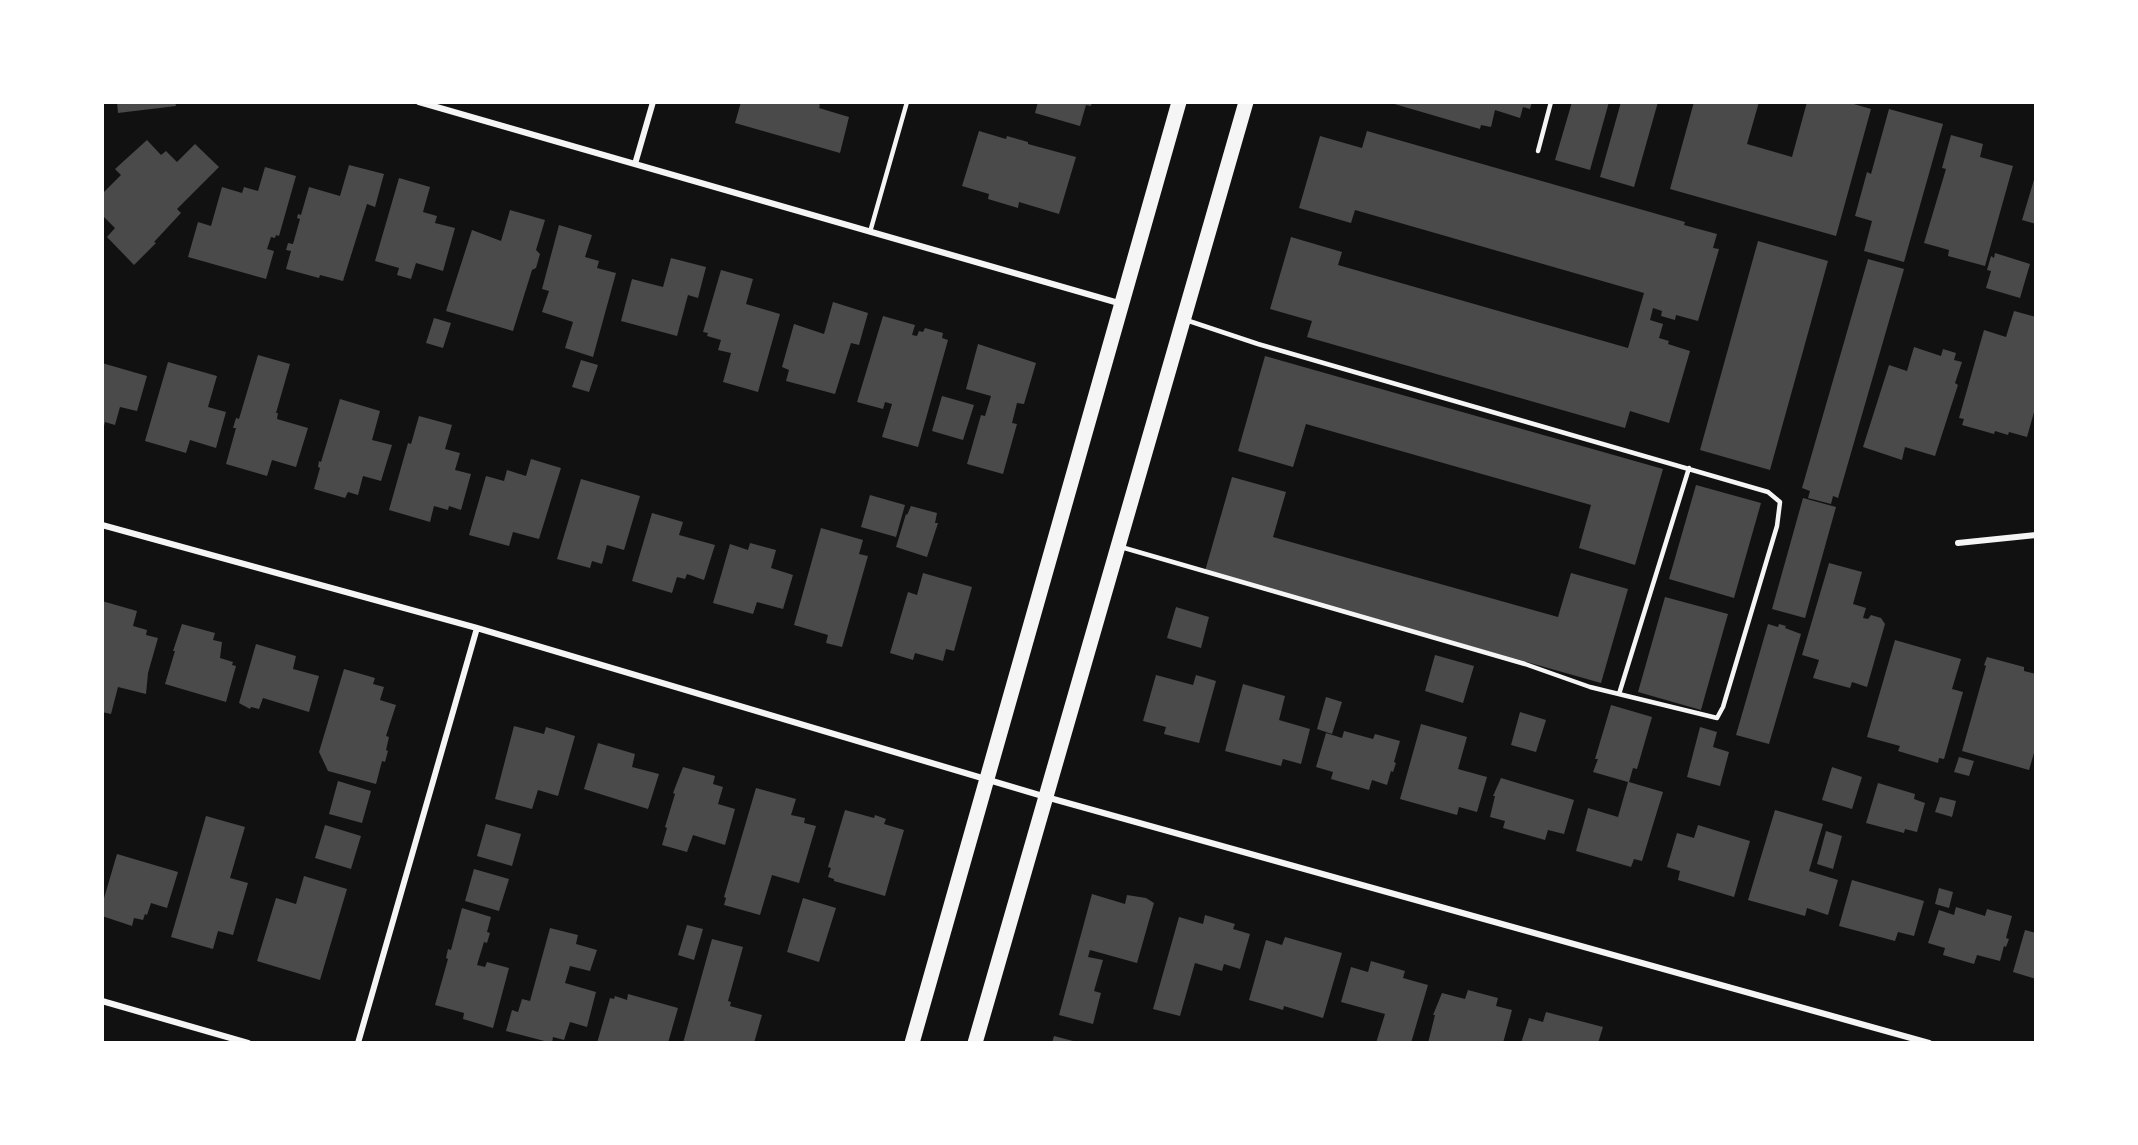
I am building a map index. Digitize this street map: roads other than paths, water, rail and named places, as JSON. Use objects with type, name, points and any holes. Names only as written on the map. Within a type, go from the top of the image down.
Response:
[{"type":"main road","points":[[912,1043],[1179,102]]},
{"type":"main road","points":[[975,1043],[1246,102]]},
{"type":"street","points":[[419,102],[1122,304]]},
{"type":"street","points":[[635,164],[653,102]]},
{"type":"street","points":[[102,525],[477,628],[986,780],[1929,1043]]},
{"type":"street","points":[[1958,543],[2036,535]]},
{"type":"street","points":[[358,1043],[477,628]]},
{"type":"street","points":[[102,1001],[248,1043]]},
{"type":"lane","points":[[870,232],[907,102]]},
{"type":"lane","points":[[1538,151],[1551,102]]},
{"type":"lane","points":[[1118,547],[1525,664],[1590,687],[1717,718],[1723,707],[1777,526],[1780,502],[1768,492],[1258,344],[1184,320]]},
{"type":"lane","points":[[1619,694],[1689,468]]}]
